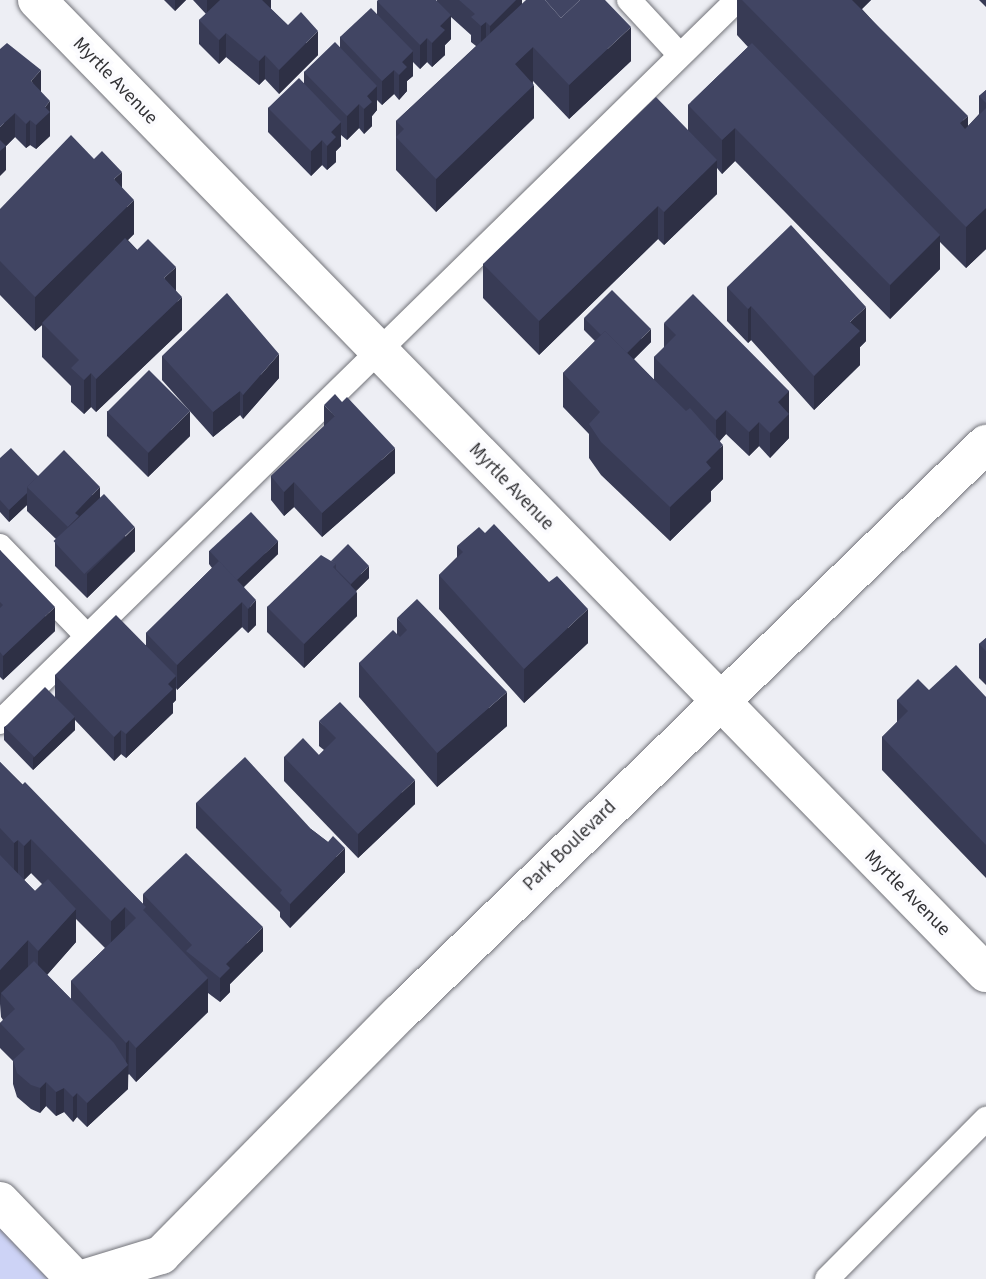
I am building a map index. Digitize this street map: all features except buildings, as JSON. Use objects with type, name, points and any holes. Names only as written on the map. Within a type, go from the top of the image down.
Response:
[{"type":"street","name":"Myrtle Avenue","points":[[37,0],[718,702],[986,973]]},
{"type":"street","name":"Park Boulevard","points":[[83,1279],[158,1267],[400,1013],[986,444]]},
{"type":"street","points":[[0,1201],[75,1279]]},
{"type":"lane","points":[[629,0],[680,55]]},
{"type":"lane","points":[[0,722],[377,349],[737,0]]},
{"type":"lane","points":[[0,546],[88,636]]},
{"type":"lane","points":[[827,1279],[986,1119]]},
{"type":"shaded area","points":[[0,1213],[65,1279],[0,1279]]}]
